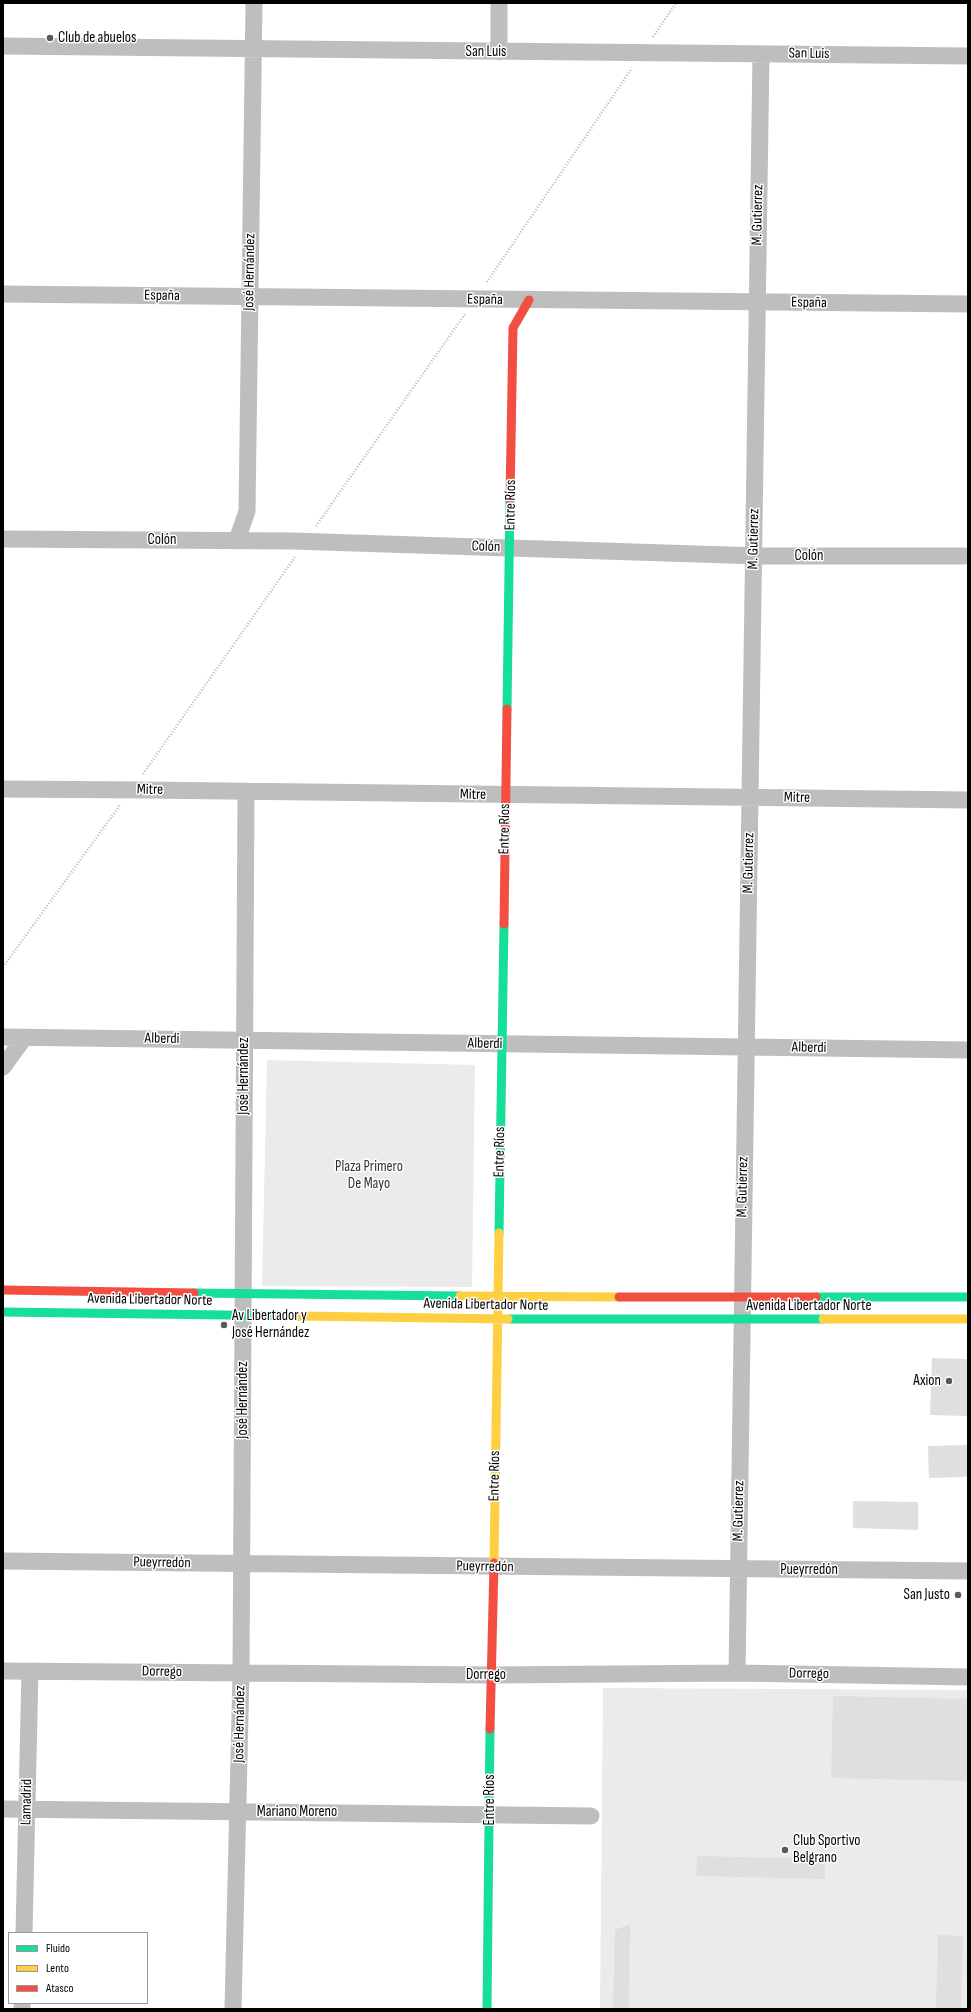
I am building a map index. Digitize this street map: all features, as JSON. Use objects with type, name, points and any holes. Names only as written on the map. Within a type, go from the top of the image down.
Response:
[{"type":"main road","name":"Entre Ríos","points":[[487,2009],[513,328],[529,300]]},
{"type":"main road","name":"Avenida Libertador Norte","points":[[3,1290],[498,1298],[968,1297]]},
{"type":"main road","name":"Avenida Libertador Norte","points":[[3,1312],[497,1320],[742,1321],[968,1319]]},
{"type":"street","name":"José Hernández","points":[[237,540],[247,511],[254,3]]},
{"type":"street","points":[[499,3],[499,52]]},
{"type":"street","name":"San Luis","points":[[3,46],[499,52],[644,51],[968,56]]},
{"type":"street","name":"M. Gutierrez","points":[[737,1673],[761,54]]},
{"type":"street","name":"España","points":[[3,294],[968,304]]},
{"type":"street","name":"Colón","points":[[3,539],[237,540],[753,556],[968,556]]},
{"type":"street","name":"Mitre","points":[[3,789],[132,789],[968,800]]},
{"type":"street","name":"José Hernández","points":[[233,2009],[242,1673],[241,1564],[244,1295],[246,791]]},
{"type":"street","name":"Alberdi","points":[[3,1037],[968,1050]]},
{"type":"street","points":[[3,1067],[24,1038]]},
{"type":"street","name":"Pueyrredón","points":[[3,1561],[738,1570],[968,1571]]},
{"type":"street","name":"Dorrego","points":[[3,1671],[491,1675],[737,1673],[968,1677]]},
{"type":"street","name":"Lamadrid","points":[[24,1932],[30,1671]]},
{"type":"street","name":"Mariano Moreno","points":[[3,1809],[591,1816]]},
{"type":"path","points":[[3,967],[132,789],[475,299],[676,3]]},
{"type":"green space","name":"Plaza Primero De Mayo","points":[[267,1060],[475,1065],[472,1287],[262,1286]]},
{"type":"green space","name":"Club Sportivo Belgrano","points":[[603,1688],[968,1690],[968,2009],[600,2009]]},
{"type":"building","points":[[932,1358],[968,1359],[968,1416],[930,1415]]},
{"type":"building","points":[[968,1445],[968,1477],[929,1478],[928,1446]]},
{"type":"building","points":[[853,1501],[918,1502],[918,1530],[853,1528]]},
{"type":"building","points":[[833,1696],[968,1699],[968,1781],[831,1778]]},
{"type":"building","points":[[697,1856],[825,1859],[825,1879],[696,1876]]},
{"type":"building","points":[[630,1924],[629,2009],[613,2009],[615,1930]]},
{"type":"building","points":[[938,1935],[963,1936],[961,2009],[936,2009]]},
{"type":"traffic: fast","points":[[507,709],[510,500]]},
{"type":"traffic: fast","points":[[499,1233],[504,924]]},
{"type":"traffic: fast","points":[[194,1293],[460,1296]]},
{"type":"traffic: fast","points":[[816,1297],[968,1297]]},
{"type":"traffic: fast","points":[[3,1312],[299,1316]]},
{"type":"traffic: fast","points":[[508,1319],[823,1319]]},
{"type":"traffic: fast","points":[[487,2009],[490,1729]]},
{"type":"traffic: slow","points":[[494,1563],[499,1233]]},
{"type":"traffic: slow","points":[[460,1296],[619,1297]]},
{"type":"traffic: slow","points":[[299,1316],[508,1319]]},
{"type":"traffic: slow","points":[[823,1319],[968,1319]]},
{"type":"traffic: jam","points":[[510,500],[513,328],[529,300]]},
{"type":"traffic: jam","points":[[504,924],[507,709]]},
{"type":"traffic: jam","points":[[3,1290],[194,1293]]},
{"type":"traffic: jam","points":[[619,1297],[816,1297]]},
{"type":"traffic: jam","points":[[490,1729],[494,1563]]},
{"type":"place","name":"Club de abuelos","points":[[50,38]]},
{"type":"place","name":"Av Libertador y José Hernández","points":[[224,1325]]},
{"type":"place","name":"Axion","points":[[949,1381]]},
{"type":"place","name":"San Justo","points":[[958,1595]]},
{"type":"place","name":"Club Sportivo Belgrano","points":[[785,1850]]}]
